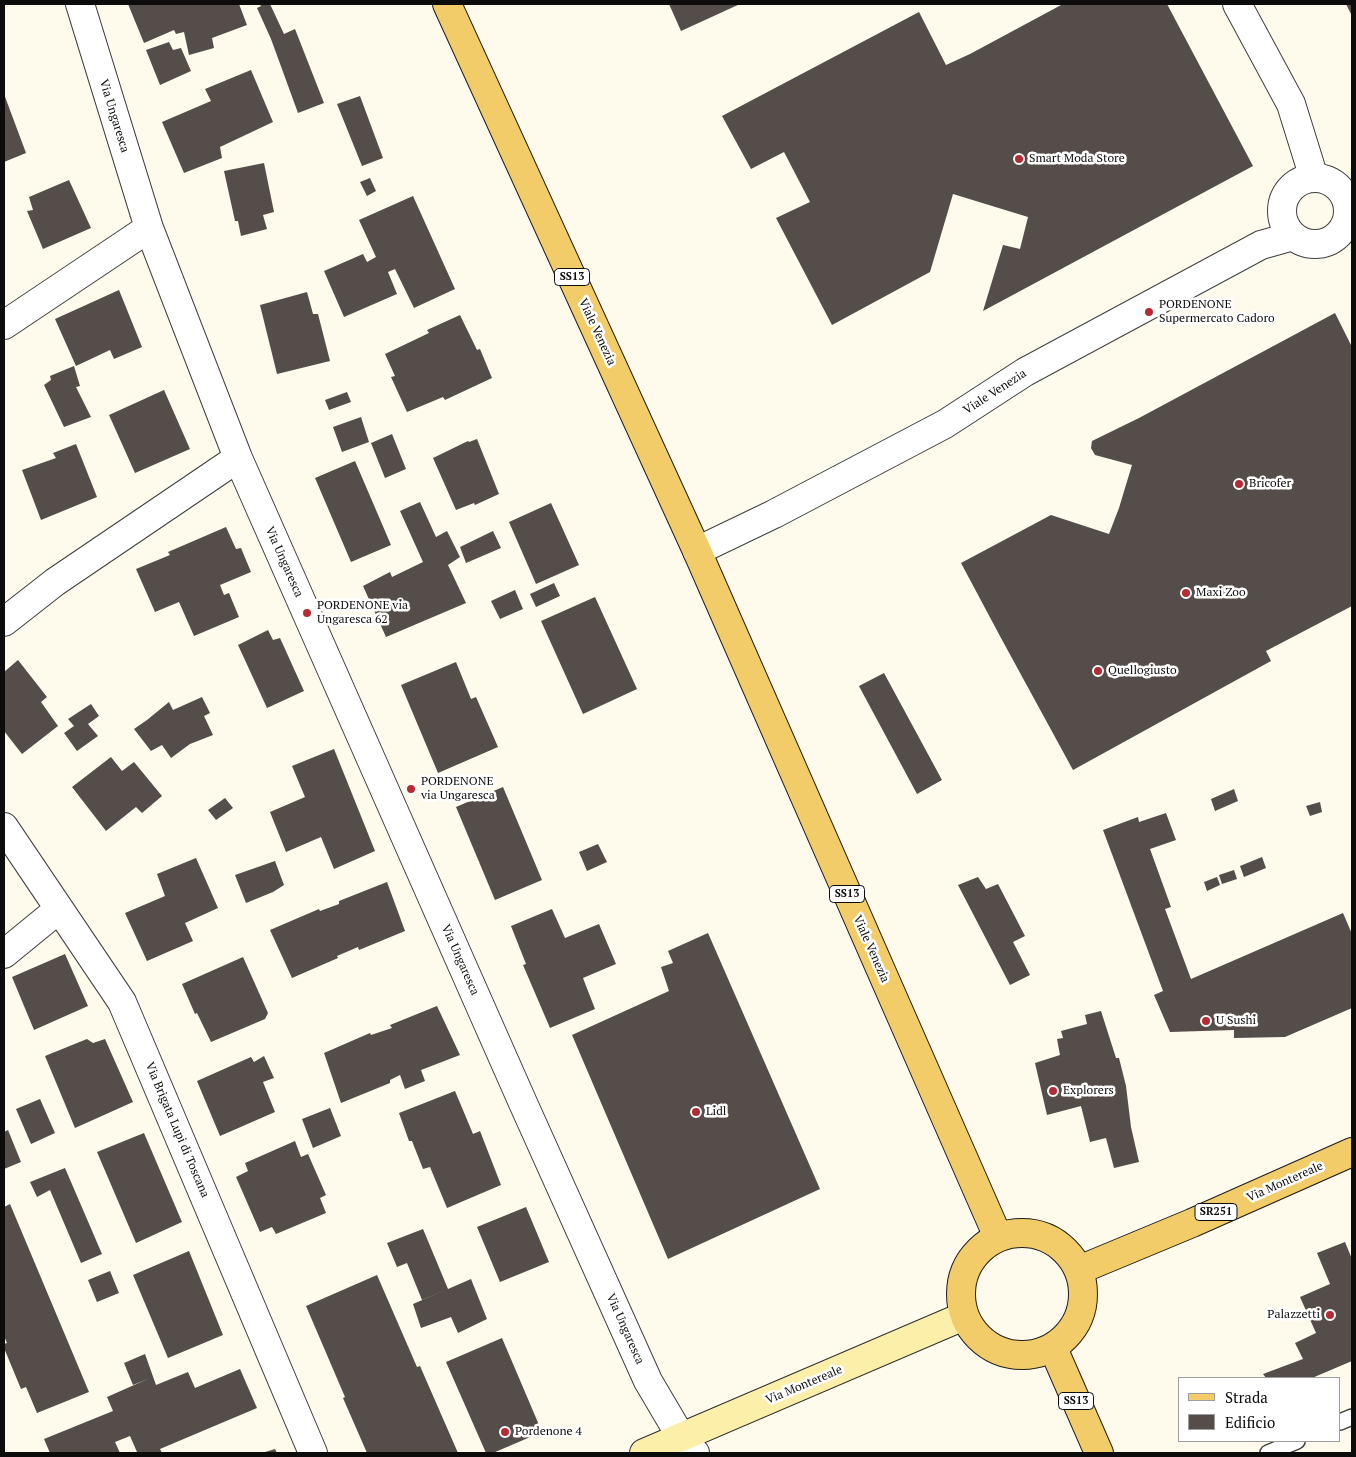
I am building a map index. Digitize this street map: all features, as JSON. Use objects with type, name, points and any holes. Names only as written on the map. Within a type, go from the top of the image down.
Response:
[{"type":"main road","name":"Viale Venezia","points":[[447,4],[697,551],[998,1237]]},
{"type":"main road","name":"Via Montereale","points":[[1079,1270],[1192,1223],[1352,1152]]},
{"type":"main road","points":[[1016,1232],[1036,1234],[1054,1241],[1068,1254],[1079,1270],[1083,1287],[1082,1306],[1077,1322],[1066,1337],[1052,1348],[1036,1355],[1018,1356],[1001,1353],[985,1344],[972,1332],[964,1316],[960,1297],[962,1279],[969,1261],[982,1247],[998,1237],[1016,1232]]},
{"type":"main road","name":"Via Montereale","points":[[644,1453],[688,1445],[964,1316]]},
{"type":"main road","name":"SS13","points":[[1052,1348],[1099,1453]]},
{"type":"street","name":"Via Ungaresca","points":[[80,4],[149,228],[238,458],[648,1381],[688,1445]]},
{"type":"street","points":[[1237,4],[1291,104],[1314,178]]},
{"type":"street","points":[[1314,178],[1330,182],[1342,193],[1348,209],[1347,220],[1343,229],[1336,237],[1327,242],[1309,244],[1293,236],[1283,219],[1282,209],[1284,199],[1296,184],[1314,178]]},
{"type":"street","points":[[4,325],[149,228]]},
{"type":"street","name":"Viale Venezia","points":[[697,551],[774,514],[945,424],[1025,372],[1261,245],[1293,236]]},
{"type":"street","points":[[4,622],[55,582],[238,458]]},
{"type":"street","name":"Via Brigata Lupi di Toscana","points":[[4,827],[122,1002],[313,1453]]},
{"type":"street","points":[[4,954],[59,909]]},
{"type":"lane","points":[[1268,1453],[1295,1442]]},
{"type":"building","points":[[128,4],[239,4],[247,25],[212,38],[214,48],[189,55],[184,32],[176,34],[174,30],[144,43]]},
{"type":"building","points":[[260,4],[270,4],[284,34],[295,29],[324,103],[298,113],[271,39],[257,8],[261,6]]},
{"type":"building","points":[[669,4],[740,4],[681,31]]},
{"type":"building","name":"Smart Moda Store","points":[[1063,4],[1167,4],[1253,166],[983,311],[1003,245],[1020,249],[1028,217],[953,194],[930,272],[832,325],[776,218],[810,202],[784,152],[751,169],[722,116],[919,12],[946,65]]},
{"type":"building","points":[[1346,4],[1352,4],[1352,16]]},
{"type":"building","points":[[169,42],[173,50],[181,48],[191,71],[160,85],[146,50]]},
{"type":"building","points":[[251,70],[273,122],[220,147],[222,158],[184,173],[162,122],[211,101],[205,89]]},
{"type":"building","points":[[4,94],[26,153],[4,162]]},
{"type":"building","points":[[360,96],[383,158],[362,166],[337,104]]},
{"type":"building","points":[[264,163],[274,212],[263,215],[267,229],[241,236],[238,221],[235,221],[224,171]]},
{"type":"building","points":[[370,178],[376,191],[367,196],[360,182]]},
{"type":"building","points":[[69,180],[91,228],[43,249],[27,211],[33,210],[29,197]]},
{"type":"building","points":[[413,196],[455,289],[414,308],[395,269],[388,272],[397,294],[344,317],[324,271],[363,254],[367,262],[376,257],[359,220]]},
{"type":"building","points":[[119,290],[142,347],[114,359],[110,350],[76,366],[55,319]]},
{"type":"building","points":[[307,292],[313,314],[318,314],[330,361],[277,374],[260,305]]},
{"type":"building","points":[[1335,313],[1352,347],[1352,606],[1266,651],[1271,661],[1073,770],[961,563],[1051,515],[1109,534],[1132,465],[1095,455],[1091,448],[1092,441],[1139,418]]},
{"type":"building","points":[[460,315],[477,350],[480,349],[492,378],[445,400],[443,397],[407,412],[391,377],[395,376],[385,354],[429,333],[427,330]]},
{"type":"building","points":[[74,366],[80,386],[76,387],[91,417],[64,427],[44,385],[51,380],[50,376]]},
{"type":"building","points":[[164,390],[190,449],[135,473],[109,415]]},
{"type":"building","points":[[347,392],[351,402],[329,410],[325,400]]},
{"type":"building","points":[[361,417],[369,442],[342,452],[333,427]]},
{"type":"building","points":[[392,434],[406,469],[385,478],[371,443]]},
{"type":"building","points":[[477,439],[499,494],[475,505],[474,503],[456,510],[433,458],[468,441]]},
{"type":"building","points":[[76,444],[97,497],[41,520],[22,470],[56,458],[53,453]]},
{"type":"building","points":[[355,461],[391,545],[351,562],[315,478]]},
{"type":"building","points":[[420,502],[436,537],[447,531],[460,557],[448,565],[466,603],[386,637],[363,586],[390,572],[392,577],[423,562],[400,511]]},
{"type":"building","points":[[551,503],[579,565],[536,584],[509,522]]},
{"type":"building","points":[[226,527],[236,549],[241,548],[251,572],[220,585],[224,595],[229,593],[239,617],[194,636],[179,602],[155,612],[136,569],[170,555],[168,552]]},
{"type":"building","points":[[493,531],[501,548],[466,563],[460,547]]},
{"type":"building","points":[[554,583],[560,596],[536,607],[530,594]]},
{"type":"building","points":[[515,590],[523,609],[500,619],[491,601]]},
{"type":"building","points":[[595,597],[637,689],[583,714],[541,621]]},
{"type":"building","points":[[268,630],[273,640],[280,638],[304,691],[267,708],[238,645]]},
{"type":"building","points":[[18,660],[47,697],[41,702],[58,726],[22,754],[4,731],[4,672]]},
{"type":"building","points":[[456,662],[471,699],[476,697],[498,747],[438,773],[401,685]]},
{"type":"building","points":[[884,673],[942,780],[917,794],[859,686]]},
{"type":"building","points":[[202,697],[210,713],[204,716],[213,735],[190,744],[171,758],[162,745],[151,751],[134,729],[169,702],[173,710]]},
{"type":"building","points":[[91,704],[99,716],[88,724],[98,736],[77,751],[64,733],[74,726],[68,719]]},
{"type":"building","points":[[334,749],[375,851],[334,869],[321,837],[286,852],[270,812],[305,797],[292,766]]},
{"type":"building","points":[[111,757],[122,771],[134,762],[162,796],[142,813],[136,807],[106,831],[72,787]]},
{"type":"building","points":[[503,787],[542,880],[495,900],[456,807]]},
{"type":"building","points":[[1234,789],[1238,801],[1215,811],[1211,799]]},
{"type":"building","points":[[225,798],[233,808],[216,820],[208,810]]},
{"type":"building","points":[[1320,802],[1322,812],[1310,816],[1306,806]]},
{"type":"building","points":[[1166,813],[1176,840],[1150,849],[1171,907],[1165,909],[1191,979],[1343,913],[1352,934],[1352,1008],[1285,1037],[1234,1038],[1234,1030],[1170,1032],[1154,995],[1163,991],[1103,830],[1138,817],[1139,822]]},
{"type":"building","points":[[598,844],[607,862],[587,871],[579,852]]},
{"type":"building","points":[[1262,857],[1266,868],[1244,877],[1240,866]]},
{"type":"building","points":[[196,858],[218,908],[185,923],[193,941],[147,961],[125,913],[165,896],[157,874]]},
{"type":"building","points":[[275,861],[284,885],[273,892],[246,903],[235,875]]},
{"type":"building","points":[[1234,870],[1237,879],[1222,884],[1219,875]]},
{"type":"building","points":[[978,877],[986,889],[998,884],[1025,936],[1013,942],[1030,975],[1010,985],[958,885]]},
{"type":"building","points":[[1217,877],[1220,885],[1207,891],[1204,882]]},
{"type":"building","points":[[387,882],[405,931],[359,950],[358,947],[292,978],[270,930],[319,909],[320,911],[339,904],[339,901]]},
{"type":"building","points":[[552,909],[565,938],[599,924],[616,964],[583,978],[595,1009],[550,1028],[523,965],[526,964],[511,926]]},
{"type":"building","name":"Lidl","points":[[708,933],[820,1189],[668,1259],[572,1035],[669,991],[661,967],[673,963],[668,951]]},
{"type":"building","points":[[65,954],[88,1006],[34,1030],[12,977]]},
{"type":"building","points":[[243,957],[268,1013],[265,1019],[211,1042],[197,1013],[195,1014],[182,984]]},
{"type":"building","points":[[437,1006],[460,1055],[421,1070],[425,1081],[405,1089],[400,1075],[390,1080],[390,1083],[341,1103],[324,1053],[370,1033],[371,1035],[392,1028],[390,1025]]},
{"type":"building","points":[[1101,1011],[1116,1058],[1119,1058],[1126,1086],[1131,1127],[1139,1162],[1114,1168],[1106,1138],[1090,1142],[1081,1106],[1047,1115],[1035,1063],[1060,1055],[1057,1039],[1063,1038],[1061,1031],[1087,1024],[1085,1015]]},
{"type":"building","points":[[87,1039],[93,1043],[105,1039],[133,1102],[75,1128],[45,1056]]},
{"type":"building","points":[[264,1056],[274,1078],[263,1082],[275,1112],[220,1136],[197,1081],[251,1057],[254,1062]]},
{"type":"building","points":[[455,1091],[473,1134],[480,1131],[501,1185],[447,1208],[430,1167],[423,1169],[412,1141],[409,1141],[399,1113]]},
{"type":"building","points":[[40,1099],[55,1133],[31,1144],[16,1109]]},
{"type":"building","points":[[330,1108],[341,1136],[313,1148],[302,1119]]},
{"type":"building","points":[[8,1130],[21,1162],[4,1169],[4,1132]]},
{"type":"building","points":[[144,1133],[182,1222],[136,1243],[97,1152]]},
{"type":"building","points":[[295,1141],[301,1157],[308,1154],[326,1195],[320,1198],[326,1213],[276,1234],[272,1227],[260,1232],[236,1177],[248,1171],[245,1163]]},
{"type":"building","points":[[65,1168],[102,1254],[81,1263],[50,1190],[37,1197],[30,1182]]},
{"type":"building","points":[[10,1204],[89,1392],[37,1413],[26,1387],[21,1389],[4,1348],[4,1344],[7,1343],[4,1336],[4,1207]]},
{"type":"building","points":[[526,1207],[549,1262],[500,1282],[477,1227]]},
{"type":"building","points":[[423,1229],[448,1289],[422,1300],[407,1263],[397,1267],[387,1243]]},
{"type":"building","name":"Palazzetti","points":[[1345,1242],[1352,1259],[1352,1361],[1314,1377],[1265,1377],[1263,1374],[1303,1359],[1295,1343],[1316,1333],[1300,1297],[1330,1284],[1317,1253]]},
{"type":"building","points":[[189,1251],[223,1335],[168,1358],[133,1275]]},
{"type":"building","points":[[110,1271],[119,1293],[97,1302],[88,1280]]},
{"type":"building","points":[[377,1275],[417,1367],[420,1366],[458,1453],[367,1453],[306,1306]]},
{"type":"building","points":[[471,1279],[487,1319],[458,1333],[451,1317],[421,1328],[413,1304]]},
{"type":"building","points":[[502,1338],[542,1432],[493,1453],[486,1453],[446,1362]]},
{"type":"building","points":[[145,1354],[156,1385],[188,1372],[195,1388],[240,1369],[257,1408],[160,1449],[162,1453],[134,1453],[137,1452],[130,1436],[115,1442],[120,1453],[50,1453],[44,1439],[113,1411],[107,1397],[150,1378],[133,1385],[124,1363]]},
{"type":"building","points":[[275,1449],[277,1453],[262,1453]]},
{"type":"place","name":"Smart Moda Store","points":[[1019,159]]},
{"type":"place","name":"PORDENONE Supermercato Cadoro","points":[[1149,312]]},
{"type":"place","name":"Bricofer","points":[[1239,484]]},
{"type":"place","name":"Maxi Zoo","points":[[1186,593]]},
{"type":"place","name":"PORDENONE via Ungaresca 62","points":[[307,613]]},
{"type":"place","name":"Quellogiusto","points":[[1098,671]]},
{"type":"place","name":"PORDENONE via Ungaresca","points":[[411,789]]},
{"type":"place","name":"U Sushi","points":[[1206,1021]]},
{"type":"place","name":"Explorers","points":[[1053,1091]]},
{"type":"place","name":"Lidl","points":[[696,1112]]},
{"type":"place","name":"Palazzetti","points":[[1330,1315]]},
{"type":"place","name":"Pordenone 4","points":[[505,1432]]}]
